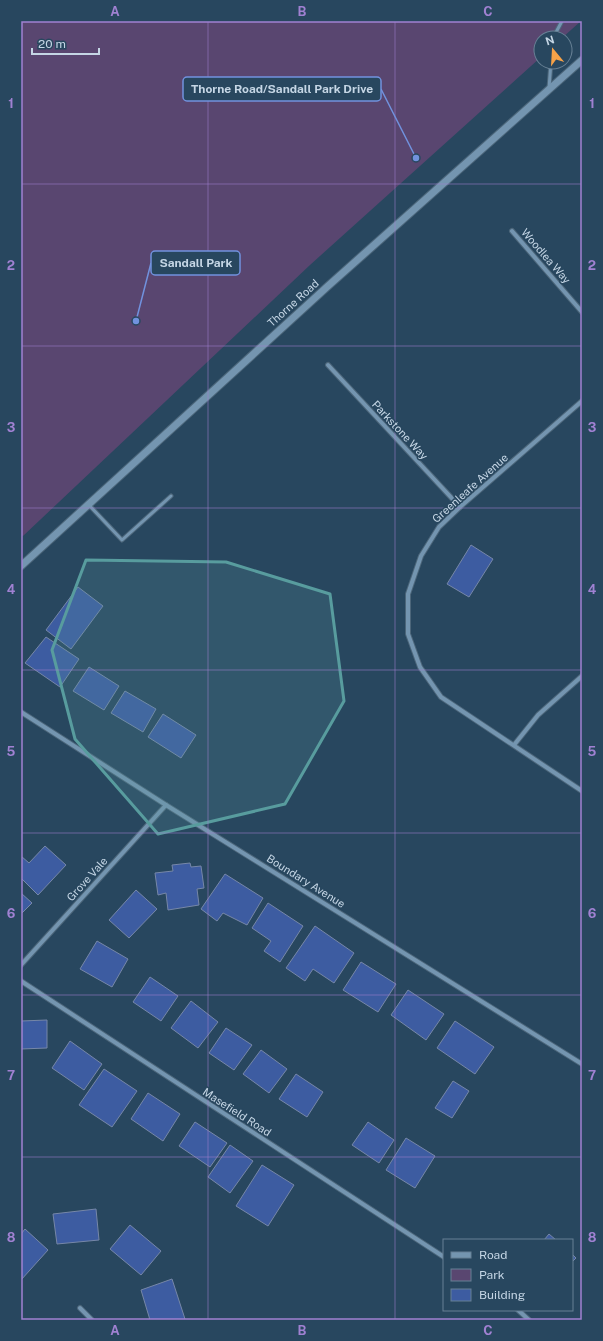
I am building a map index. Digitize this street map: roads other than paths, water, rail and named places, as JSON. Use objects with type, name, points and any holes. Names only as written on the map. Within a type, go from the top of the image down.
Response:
[{"type":"street","name":"Thorne Road","points":[[21,566],[322,292],[582,60]]},
{"type":"street","name":"Woodlea Way","points":[[512,231],[582,312]]},
{"type":"street","name":"Parkstone Way","points":[[328,365],[460,507]]},
{"type":"street","name":"Greenleafe Avenue","points":[[582,400],[439,527],[421,556],[408,594],[408,634],[420,667],[441,696],[582,791]]},
{"type":"street","points":[[514,745],[538,715],[582,676]]},
{"type":"street","name":"Boundary Avenue","points":[[21,712],[166,805],[582,1064]]},
{"type":"street","name":"Grove Vale","points":[[21,965],[166,805]]},
{"type":"street","name":"Masefield Road","points":[[21,981],[443,1256]]},
{"type":"street","points":[[80,1308],[92,1320]]},
{"type":"street","points":[[519,1311],[529,1320]]},
{"type":"lane","points":[[557,30],[562,21]]},
{"type":"lane","points":[[549,89],[550,70]]},
{"type":"lane","points":[[88,504],[122,540],[171,496]]},
{"type":"place","name":"Thorne Road/Sandall Park Drive","points":[[416,158]]},
{"type":"place","name":"Sandall Park","points":[[136,321]]}]
